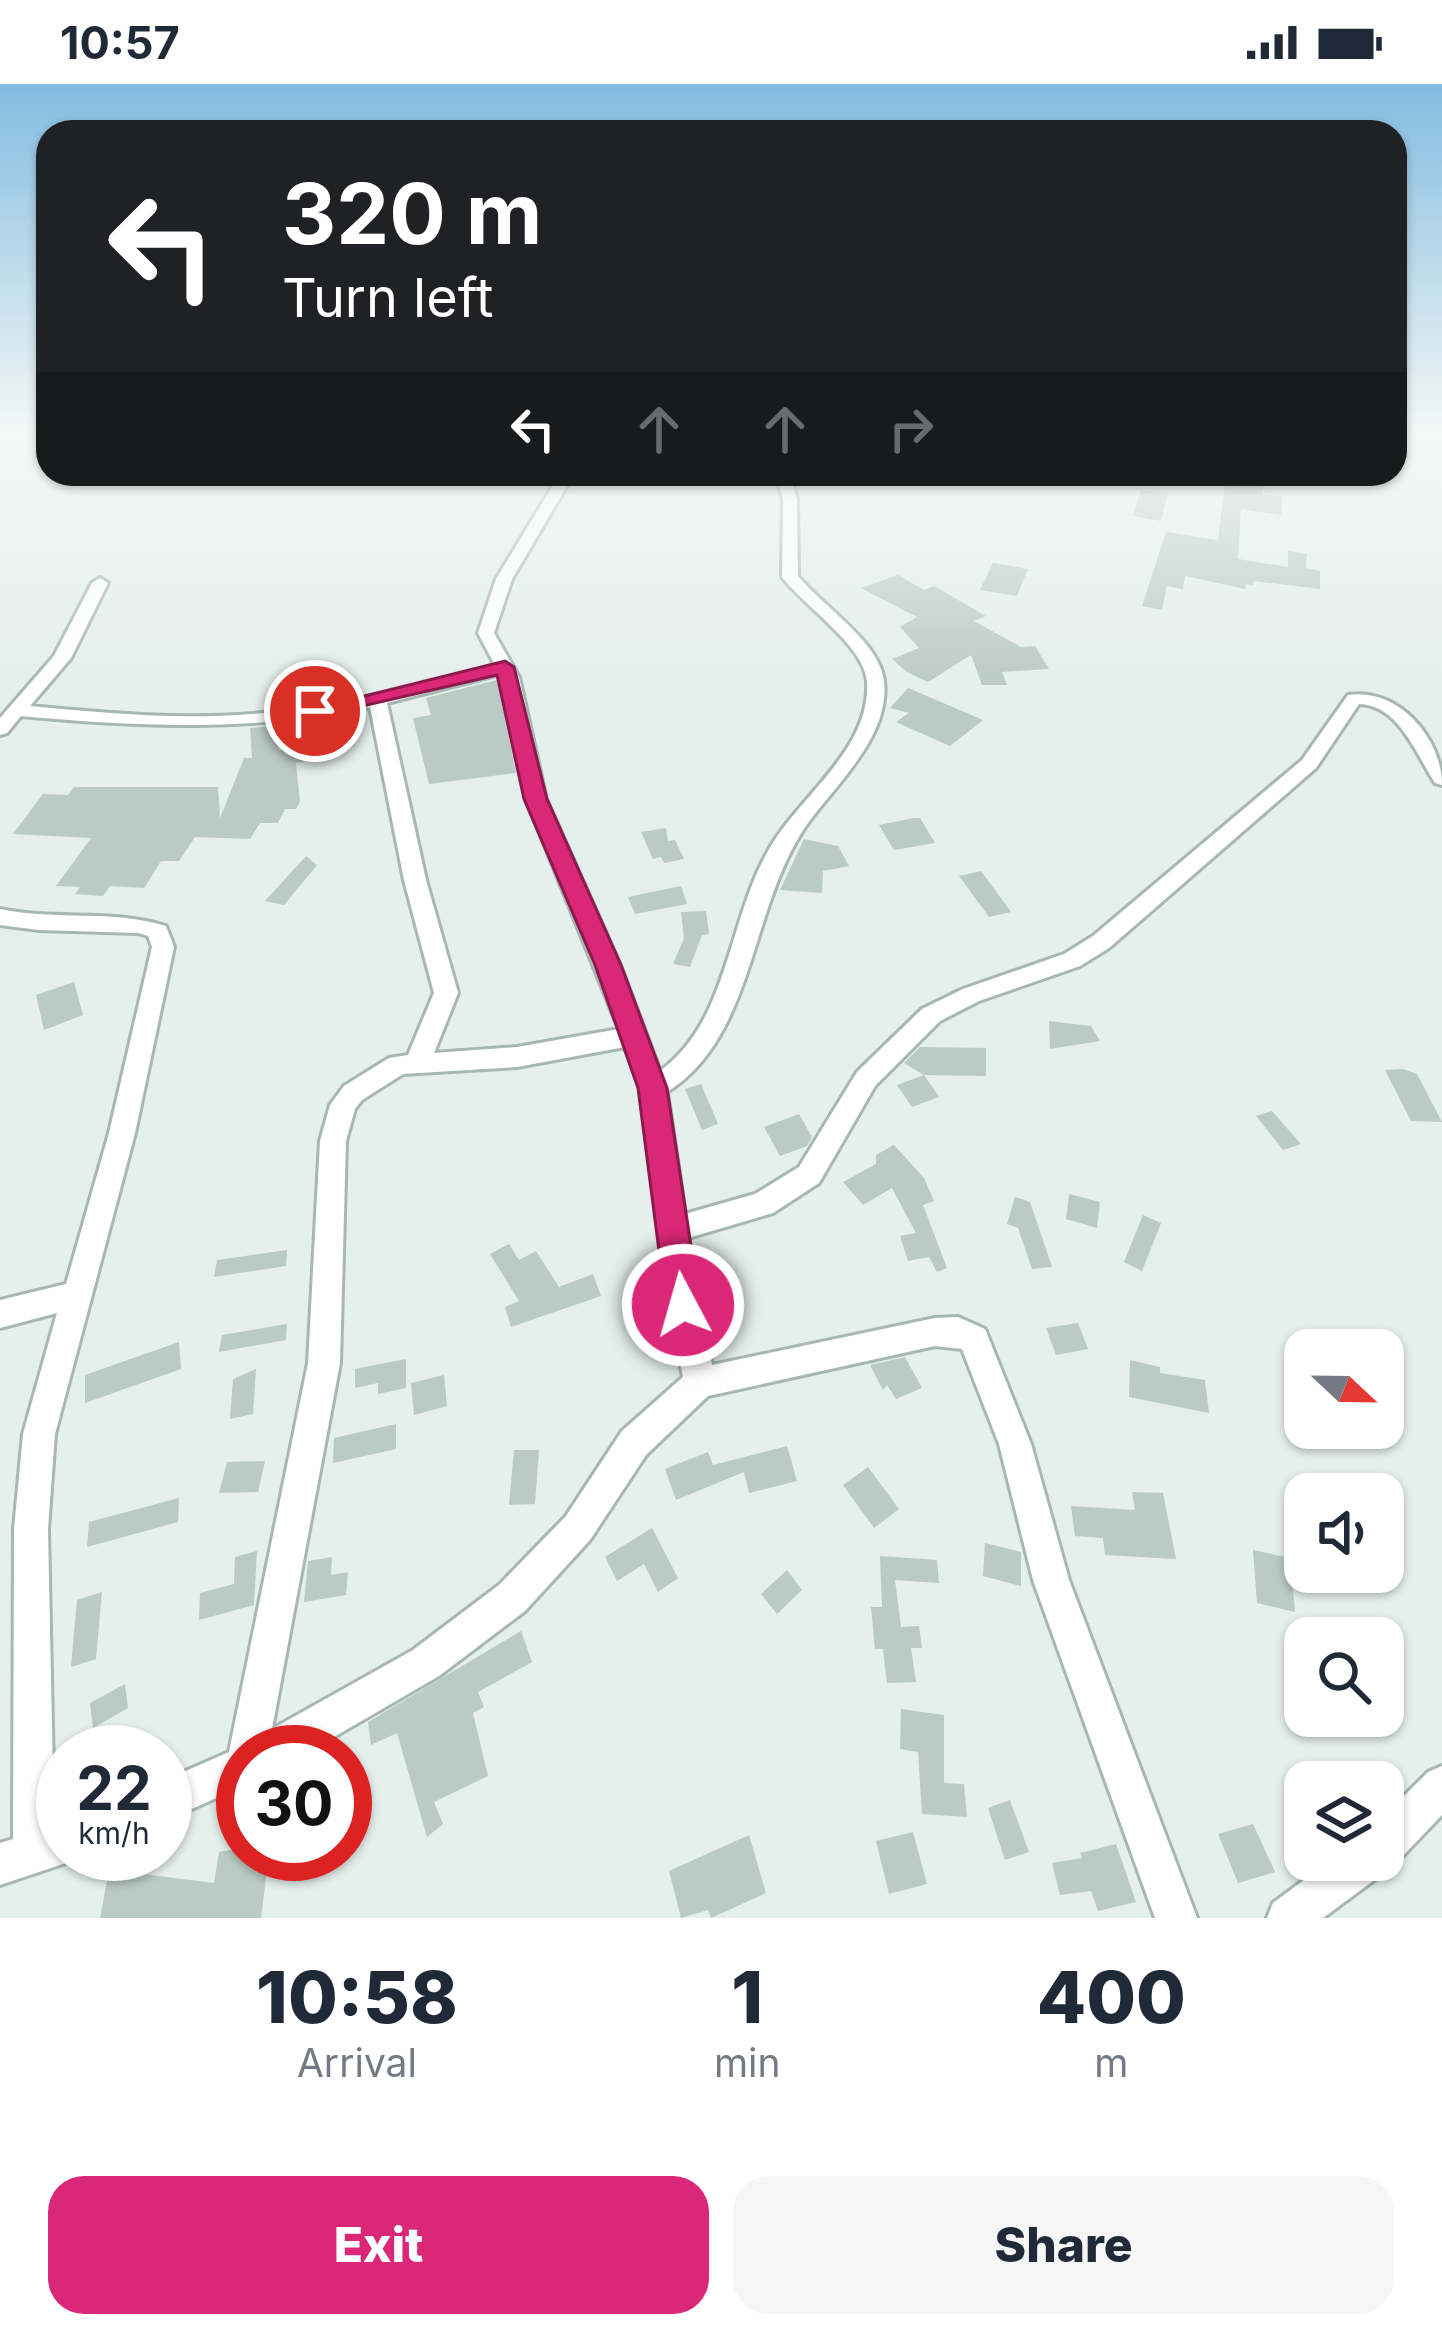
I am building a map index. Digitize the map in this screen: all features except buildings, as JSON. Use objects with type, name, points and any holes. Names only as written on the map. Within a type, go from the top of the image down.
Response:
[{"type":"street","points":[[543,517],[494,601],[486,633],[505,667],[536,799],[608,965],[653,1088],[683,1305],[700,1383]]},
{"type":"street","points":[[653,1088],[686,1065],[706,1038],[771,865],[850,754],[868,719],[876,680],[866,659],[790,577],[790,517]]},
{"type":"street","points":[[0,729],[62,658],[100,584]]},
{"type":"street","points":[[18,710],[238,721],[377,698],[505,667]]},
{"type":"street","points":[[377,698],[415,880],[446,993],[418,1062]]},
{"type":"street","points":[[675,1229],[763,1204],[809,1175],[866,1079],[902,1040],[946,1007],[1072,960],[1101,942],[1310,764],[1354,699],[1375,698],[1389,704],[1442,779]]},
{"type":"street","points":[[0,916],[29,924],[128,923],[158,931],[162,938],[122,1132],[49,1392],[34,1480],[32,1853]]},
{"type":"street","points":[[253,1725],[324,1363],[330,1173],[343,1105],[367,1082],[398,1065],[517,1057],[632,1036]]},
{"type":"street","points":[[0,1314],[76,1295]]},
{"type":"street","points":[[318,1725],[425,1664],[512,1598],[578,1528],[634,1443],[700,1383],[958,1331],[974,1340],[1015,1444],[1051,1580],[1176,1918]]},
{"type":"street","points":[[1404,1825],[1442,1786]]},
{"type":"street","points":[[1288,1918],[1338,1881]]},
{"type":"route","points":[[315,711],[505,667],[536,799],[608,965],[653,1088],[683,1305]]}]
